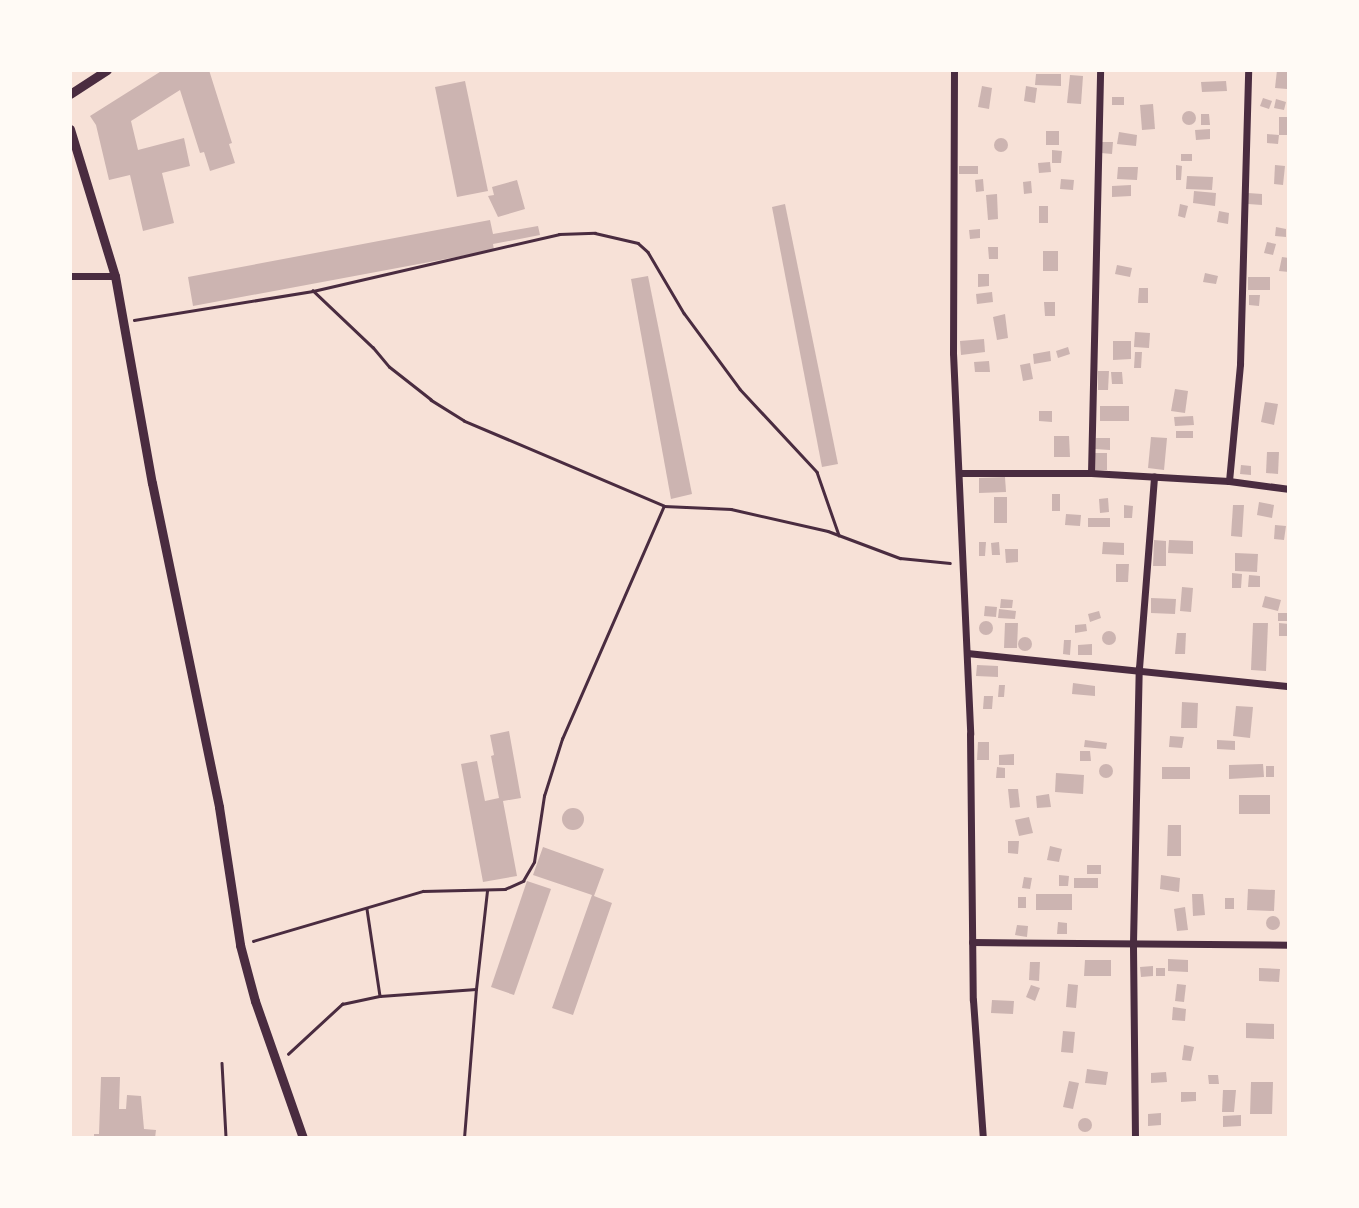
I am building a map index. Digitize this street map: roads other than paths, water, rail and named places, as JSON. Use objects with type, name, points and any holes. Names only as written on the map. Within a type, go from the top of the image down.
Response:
[{"type":"street","points":[[70,94],[107,70]]},
{"type":"street","points":[[954,70],[953,354],[967,653],[973,1000],[982,1138]]},
{"type":"street","points":[[1091,473],[1100,70]]},
{"type":"street","points":[[1229,481],[1240,364],[1248,70]]},
{"type":"street","points":[[70,129],[115,276],[152,483],[219,807],[240,944],[277,1065],[303,1138]]},
{"type":"street","points":[[70,276],[115,276]]},
{"type":"street","points":[[959,472],[1091,473],[1229,481],[1289,489]]},
{"type":"street","points":[[1135,1138],[1133,943],[1139,668],[1154,477]]},
{"type":"street","points":[[967,653],[1046,663],[1139,668],[1289,686]]},
{"type":"street","points":[[972,942],[1289,945]]}]
